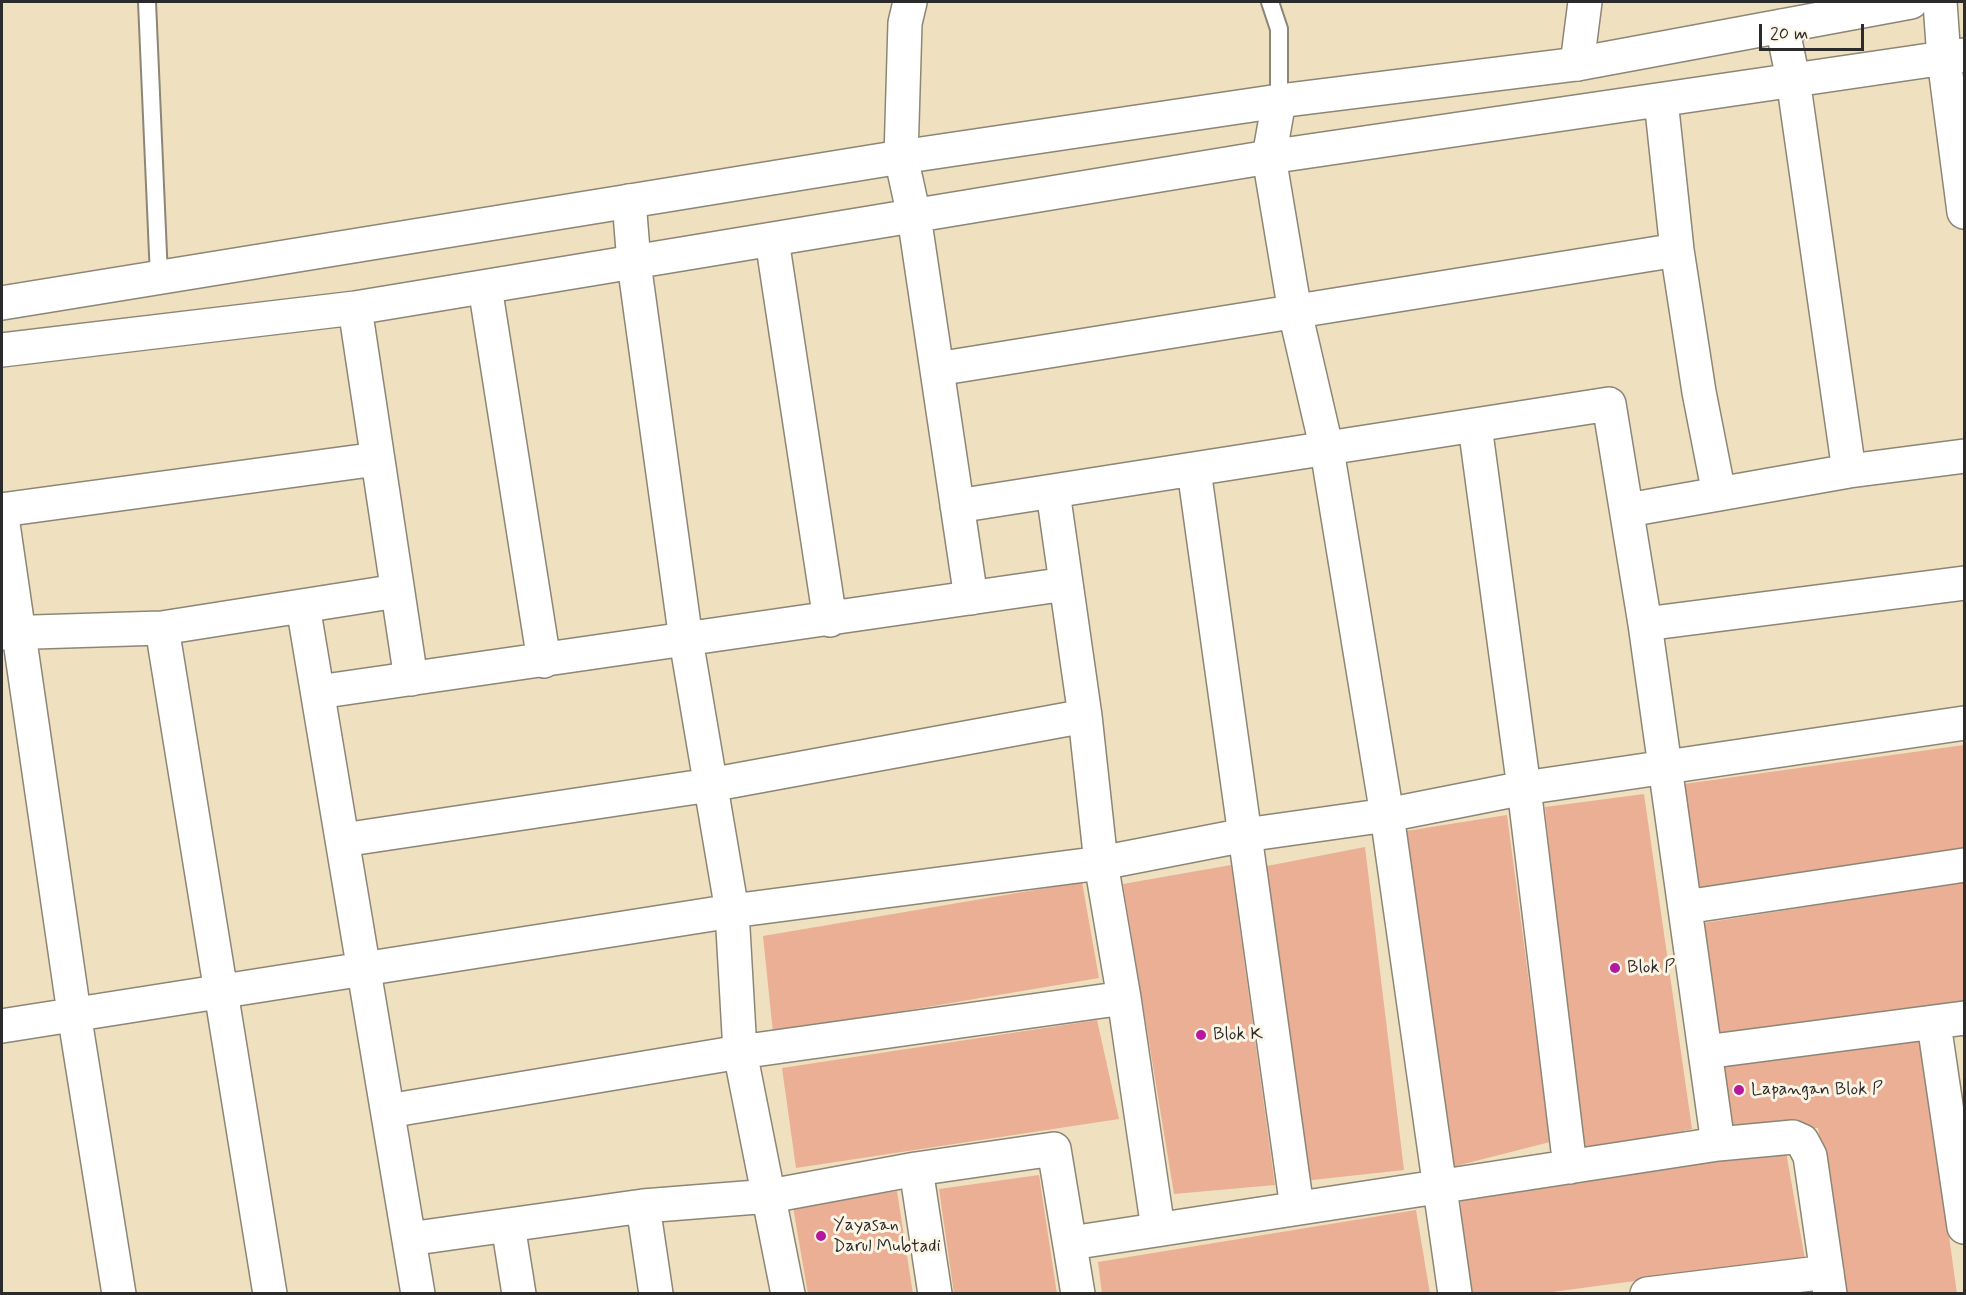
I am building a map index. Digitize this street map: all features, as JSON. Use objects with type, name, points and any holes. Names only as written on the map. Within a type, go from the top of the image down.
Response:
[{"type":"street","points":[[910,2],[905,23],[901,157],[914,216],[971,598]]},
{"type":"street","points":[[1577,64],[1585,2]]},
{"type":"street","points":[[2,303],[901,157],[1279,101],[1577,64],[1911,2]]},
{"type":"street","points":[[1940,2],[1954,57],[1965,212]]},
{"type":"street","points":[[1782,26],[1793,79],[1849,471]]},
{"type":"street","points":[[2,350],[355,308],[1269,157],[1954,57]]},
{"type":"street","points":[[1660,100],[1677,250],[1699,392],[1719,494]]},
{"type":"street","points":[[1279,101],[1269,157],[1295,312],[1327,450],[1387,815],[1442,1186],[1455,1293]]},
{"type":"street","points":[[629,201],[634,263],[686,640],[732,911],[741,1052],[788,1293]]},
{"type":"street","points":[[772,240],[830,620]]},
{"type":"street","points":[[937,369],[1677,250]]},
{"type":"street","points":[[485,287],[544,662]]},
{"type":"street","points":[[355,308],[411,679]]},
{"type":"street","points":[[957,506],[1327,450],[1609,404],[1645,624],[1718,1144]]},
{"type":"street","points":[[1475,426],[1524,788],[1570,1167]]},
{"type":"street","points":[[1628,510],[1849,471],[1965,456]]},
{"type":"street","points":[[2,510],[378,459]]},
{"type":"street","points":[[1194,470],[1297,1209]]},
{"type":"street","points":[[1053,492],[1085,716],[1101,863],[1124,998],[1158,1229]]},
{"type":"street","points":[[2,518],[9,631],[75,1013],[119,1293]]},
{"type":"street","points":[[1645,624],[1965,583]]},
{"type":"street","points":[[318,692],[544,662],[1066,584]]},
{"type":"street","points":[[9,631],[162,628],[397,591]]},
{"type":"street","points":[[303,606],[418,1293]]},
{"type":"street","points":[[162,628],[270,1293]]},
{"type":"street","points":[[342,840],[710,785],[1085,716]]},
{"type":"street","points":[[2,1026],[732,911],[1101,863],[1245,835],[1387,815],[1524,788],[1965,723]]},
{"type":"street","points":[[1685,908],[1965,865]]},
{"type":"street","points":[[388,1111],[741,1052],[1124,998]]},
{"type":"street","points":[[1705,1052],[1949,1021],[1965,1227]]},
{"type":"street","points":[[1071,1243],[1718,1144],[1793,1137],[1802,1141],[1810,1156],[1828,1282],[1647,1293]]},
{"type":"street","points":[[409,1239],[643,1206],[770,1196],[916,1168],[1054,1149],[1078,1293]]},
{"type":"street","points":[[916,1168],[935,1293]]},
{"type":"street","points":[[643,1206],[656,1293]]},
{"type":"street","points":[[508,1225],[519,1293]]},
{"type":"lane","points":[[147,2],[159,277]]},
{"type":"lane","points":[[1270,2],[1280,29],[1279,101]]},
{"type":"building","points":[[1964,745],[1964,851],[1697,891],[1684,784]]},
{"type":"building","name":"Blok P","points":[[1644,794],[1692,1129],[1580,1153],[1545,807]]},
{"type":"building","points":[[1507,815],[1550,1142],[1448,1168],[1406,831]]},
{"type":"building","name":"Blok K","points":[[1365,847],[1404,1170],[1303,1181],[1267,866]]},
{"type":"building","name":"Blok K","points":[[1231,865],[1275,1185],[1174,1194],[1123,884]]},
{"type":"building","points":[[1082,882],[1099,978],[773,1033],[763,936]]},
{"type":"building","name":"Blok P","points":[[1964,882],[1964,1003],[1714,1038],[1704,923]]},
{"type":"building","points":[[1097,1020],[1119,1119],[796,1168],[782,1068]]},
{"type":"building","points":[[1922,1041],[1957,1294],[1843,1294],[1818,1128],[1729,1128],[1721,1064]]},
{"type":"building","points":[[1786,1152],[1806,1265],[1642,1280],[1537,1294],[1469,1294],[1460,1197]]},
{"type":"building","points":[[1039,1175],[1057,1294],[954,1294],[939,1189]]},
{"type":"building","points":[[897,1191],[913,1294],[808,1294],[793,1207]]},
{"type":"building","points":[[1416,1210],[1430,1294],[1102,1294],[1098,1262]]},
{"type":"place","name":"Blok P","points":[[1615,968]]},
{"type":"place","name":"Blok K","points":[[1201,1035]]},
{"type":"place","name":"Lapangan Blok P","points":[[1739,1090]]},
{"type":"place","name":"Yayasan Darul Mubtadi","points":[[821,1236]]}]
